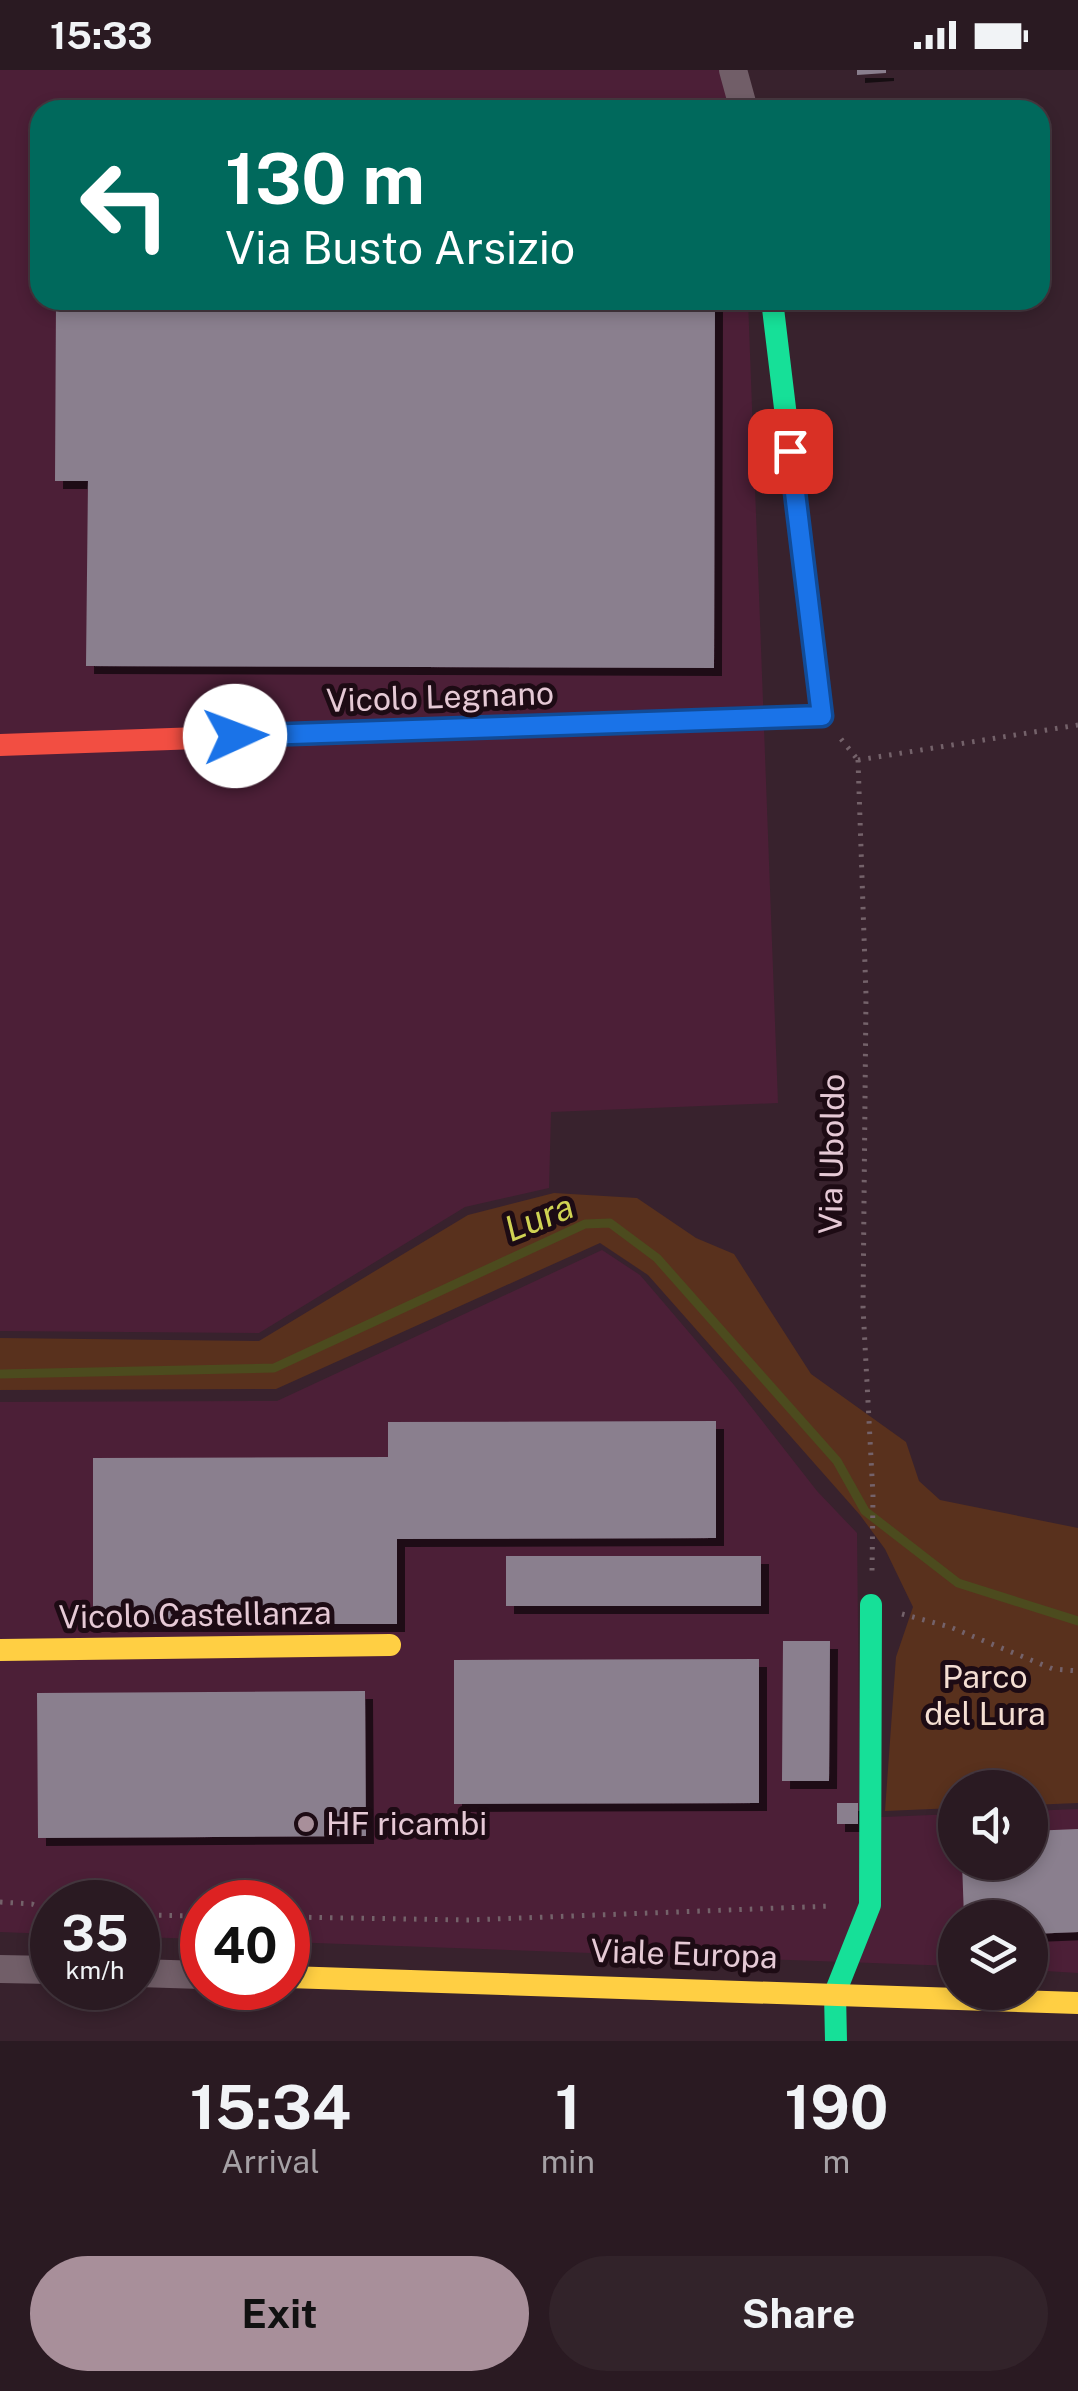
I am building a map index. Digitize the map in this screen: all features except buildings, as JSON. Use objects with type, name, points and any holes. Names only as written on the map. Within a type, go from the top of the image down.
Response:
[{"type":"street","points":[[733,70],[741,100]]},
{"type":"street","name":"Vicolo Legnano","points":[[0,745],[822,716],[773,310]]},
{"type":"street","points":[[836,2041],[834,1993],[870,1905],[871,1605]]},
{"type":"street","name":"Vicolo Castellanza","points":[[0,1650],[390,1645]]},
{"type":"street","points":[[0,1969],[30,1970]]},
{"type":"street","name":"Viale Europa","points":[[310,1978],[1078,2003]]},
{"type":"path","name":"Via Uboldo","points":[[873,1548],[862,1307],[866,995],[858,760],[1078,725]]},
{"type":"path","points":[[871,1605],[950,1627],[1053,1669],[1078,1671]]},
{"type":"path","points":[[0,1902],[30,1904]]},
{"type":"path","points":[[310,1916],[468,1920],[870,1905]]},
{"type":"shaded area","points":[[0,70],[739,70],[740,100],[30,100],[30,310],[748,310],[778,1103],[551,1112],[549,1188],[465,1207],[259,1333],[0,1331]]},
{"type":"shaded area","points":[[602,1250],[640,1275],[817,1491],[857,1533],[860,1818],[938,1815],[938,1880],[1048,1880],[1048,1810],[1078,1809],[1078,1973],[1048,1971],[1048,1900],[938,1900],[938,1965],[310,1943],[310,1880],[180,1880],[180,1938],[160,1938],[160,1880],[30,1880],[30,1933],[0,1932],[0,1402],[277,1401]]},
{"type":"green space","name":"Parco del Lura","points":[[554,1193],[637,1198],[696,1238],[734,1254],[811,1374],[906,1442],[919,1481],[940,1500],[1078,1528],[1078,1803],[1048,1804],[1048,1770],[938,1770],[938,1809],[885,1811],[896,1657],[913,1607],[885,1549],[860,1515],[648,1275],[600,1243],[276,1389],[0,1390],[0,1338],[259,1341],[468,1215]]},
{"type":"waterway","name":"Lura","points":[[0,1374],[274,1368],[585,1224],[610,1223],[657,1258],[837,1461],[865,1511],[958,1583],[1078,1621]]},
{"type":"traffic: fast","points":[[773,310],[791,458]]},
{"type":"traffic: fast","points":[[836,2041],[835,1993],[870,1905],[871,1605]]},
{"type":"traffic: slow","points":[[574,725],[822,716],[791,458]]},
{"type":"traffic: slow","points":[[0,1650],[390,1645]]},
{"type":"traffic: slow","points":[[310,1978],[1078,2003]]},
{"type":"traffic: jam","points":[[0,745],[574,725]]},
{"type":"place","name":"HF ricambi","points":[[306,1824]]},
{"type":"route","points":[[235,736],[822,716],[790,451]]}]
